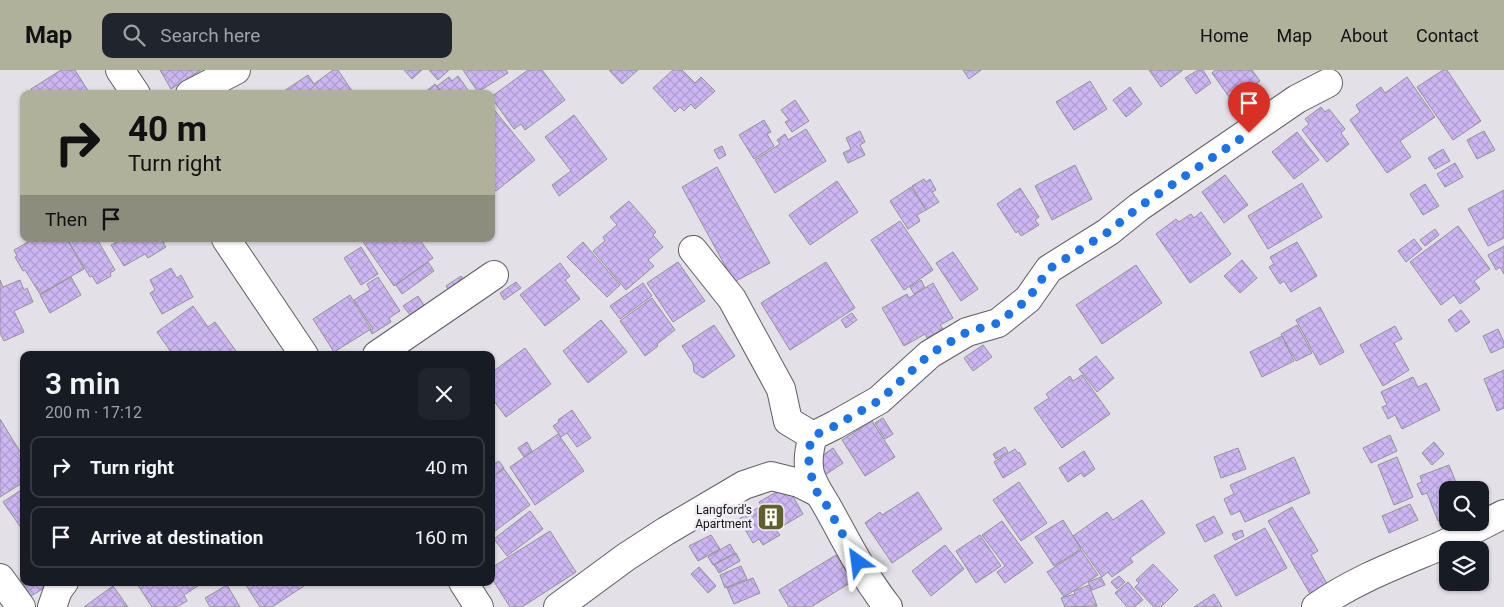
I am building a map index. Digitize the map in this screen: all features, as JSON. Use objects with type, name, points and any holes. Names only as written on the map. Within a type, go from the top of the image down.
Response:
[{"type":"street","points":[[120,70],[133,90]]},
{"type":"street","points":[[198,90],[236,70]]},
{"type":"street","points":[[888,607],[817,492],[810,472],[808,451],[813,436],[835,426],[880,400],[930,354],[967,332],[998,323],[1028,299],[1049,269],[1108,232],[1139,207],[1297,99],[1328,83]]},
{"type":"street","points":[[228,242],[301,351]]},
{"type":"street","points":[[693,250],[732,299],[781,389],[788,421],[813,436]]},
{"type":"street","points":[[383,351],[494,275]]},
{"type":"street","points":[[558,607],[626,557],[744,485],[770,476],[799,483],[817,492]]},
{"type":"street","points":[[1316,607],[1356,582],[1440,546],[1504,514]]},
{"type":"street","points":[[0,578],[21,607]]},
{"type":"street","points":[[52,607],[61,586]]},
{"type":"street","points":[[466,586],[479,607]]},
{"type":"building","points":[[61,70],[75,70],[88,90],[32,90]]},
{"type":"building","points":[[160,70],[201,70],[171,89]]},
{"type":"building","points":[[333,70],[338,70],[351,90],[286,90],[308,75],[314,84]]},
{"type":"building","points":[[404,70],[422,70],[412,79]]},
{"type":"building","points":[[429,70],[449,70],[438,80]]},
{"type":"building","points":[[463,70],[506,70],[508,73],[481,90],[477,90]]},
{"type":"building","points":[[528,70],[542,70],[565,100],[525,130],[521,124],[514,129],[495,103],[495,94]]},
{"type":"building","points":[[609,70],[638,70],[622,84]]},
{"type":"building","points":[[673,70],[682,70],[695,83],[701,77],[715,91],[695,109],[691,104],[684,111],[680,107],[675,112],[653,88]]},
{"type":"building","points":[[963,70],[981,70],[969,79]]},
{"type":"building","points":[[1149,70],[1183,70],[1161,87]]},
{"type":"building","points":[[1198,70],[1203,70],[1211,83],[1196,94],[1185,78]]},
{"type":"building","points":[[1215,70],[1252,70],[1260,81],[1232,101],[1212,73]]},
{"type":"building","points":[[1443,70],[1447,70],[1481,121],[1453,140],[1417,87]]},
{"type":"building","points":[[458,76],[468,90],[440,90],[437,86],[449,77],[452,81]]},
{"type":"building","points":[[1407,77],[1435,117],[1400,141],[1411,157],[1387,173],[1350,120],[1360,112],[1356,105],[1381,87],[1385,93]]},
{"type":"building","points":[[1090,81],[1107,109],[1074,130],[1056,102]]},
{"type":"building","points":[[435,84],[439,89],[438,90],[428,90]]},
{"type":"building","points":[[1130,87],[1142,104],[1126,117],[1113,100]]},
{"type":"building","points":[[795,100],[809,121],[792,132],[785,122],[789,120],[781,110]]},
{"type":"building","points":[[1321,107],[1325,112],[1329,109],[1345,129],[1341,133],[1349,144],[1327,162],[1302,130],[1309,124],[1305,119]]},
{"type":"building","points":[[495,111],[535,160],[495,190]]},
{"type":"building","points":[[574,115],[607,159],[559,196],[552,185],[571,171],[545,137]]},
{"type":"building","points":[[764,120],[771,132],[767,134],[774,146],[754,159],[739,135]]},
{"type":"building","points":[[806,129],[826,161],[775,193],[755,160],[780,144],[777,140],[785,134],[788,140]]},
{"type":"building","points":[[860,131],[865,142],[860,145],[865,155],[848,163],[843,153],[851,149],[846,138]]},
{"type":"building","points":[[1484,131],[1495,150],[1477,159],[1467,140]]},
{"type":"building","points":[[1297,132],[1319,160],[1294,179],[1272,152]]},
{"type":"building","points":[[722,146],[726,155],[719,159],[714,150]]},
{"type":"building","points":[[1443,149],[1450,161],[1435,169],[1428,158]]},
{"type":"building","points":[[1455,163],[1463,177],[1445,187],[1437,174]]},
{"type":"building","points":[[1075,165],[1092,199],[1052,220],[1035,186]]},
{"type":"building","points":[[717,167],[770,263],[734,282],[682,187]]},
{"type":"building","points":[[1225,175],[1248,205],[1224,223],[1202,192]]},
{"type":"building","points":[[924,179],[926,182],[930,179],[936,190],[932,192],[939,202],[926,210],[912,186]]},
{"type":"building","points":[[837,181],[858,212],[810,245],[789,215]]},
{"type":"building","points":[[1302,183],[1322,217],[1268,249],[1248,216]]},
{"type":"building","points":[[1425,184],[1439,206],[1423,215],[1410,194]]},
{"type":"building","points":[[911,187],[926,210],[917,215],[920,221],[908,229],[890,201]]},
{"type":"building","points":[[1020,188],[1039,217],[1035,220],[1039,225],[1021,236],[1018,231],[1016,233],[997,204]]},
{"type":"building","points":[[1504,190],[1504,238],[1488,246],[1468,209]]},
{"type":"building","points":[[629,201],[656,232],[653,235],[663,247],[648,260],[654,266],[626,290],[593,251],[605,241],[603,237],[617,225],[610,217]]},
{"type":"building","points":[[1201,212],[1231,254],[1190,283],[1156,234],[1176,219],[1179,222],[1191,214],[1194,218]]},
{"type":"building","points":[[900,221],[933,270],[904,290],[871,240]]},
{"type":"building","points":[[1458,226],[1490,269],[1474,281],[1480,289],[1460,304],[1454,295],[1441,305],[1410,262]]},
{"type":"building","points":[[1435,229],[1439,235],[1425,246],[1420,240]]},
{"type":"building","points":[[1414,239],[1422,249],[1406,262],[1398,251]]},
{"type":"building","points":[[28,242],[69,242],[84,269],[40,294],[25,270],[23,271],[15,257],[17,256],[14,250]]},
{"type":"building","points":[[69,242],[99,242],[115,270],[110,273],[111,276],[97,284],[92,276],[90,277]]},
{"type":"building","points":[[116,242],[165,242],[163,243],[166,247],[148,258],[145,254],[124,266],[111,245]]},
{"type":"building","points":[[363,242],[421,242],[433,258],[394,286]]},
{"type":"building","points":[[583,242],[620,285],[607,297],[567,257]]},
{"type":"building","points":[[1297,242],[1317,276],[1291,292],[1284,281],[1280,284],[1269,267],[1274,264],[1270,257]]},
{"type":"building","points":[[1504,246],[1504,274],[1500,267],[1496,270],[1488,255]]},
{"type":"building","points":[[361,247],[378,274],[361,285],[344,258]]},
{"type":"building","points":[[953,252],[978,289],[961,301],[936,263]]},
{"type":"building","points":[[1242,260],[1257,278],[1240,293],[1224,276]]},
{"type":"building","points":[[428,262],[434,271],[402,294],[396,285]]},
{"type":"building","points":[[678,262],[705,301],[673,322],[647,283]]},
{"type":"building","points":[[826,262],[855,308],[790,350],[761,303]]},
{"type":"building","points":[[560,263],[570,276],[565,280],[580,299],[545,326],[520,295]]},
{"type":"building","points":[[1136,265],[1162,303],[1102,344],[1076,305]]},
{"type":"building","points":[[171,268],[177,278],[181,275],[193,297],[162,314],[150,293],[155,290],[150,280]]},
{"type":"building","points":[[461,276],[466,283],[451,293],[446,286]]},
{"type":"building","points":[[71,277],[81,295],[50,313],[40,295]]},
{"type":"building","points":[[378,277],[400,311],[389,318],[391,322],[372,334],[370,330],[373,329],[354,300],[370,290],[367,284]]},
{"type":"building","points":[[0,280],[3,287],[20,280],[24,290],[27,288],[33,302],[14,311],[24,332],[4,341],[0,333]]},
{"type":"building","points":[[921,280],[925,288],[914,294],[910,287]]},
{"type":"building","points":[[516,282],[521,288],[504,300],[500,293]]},
{"type":"building","points":[[643,283],[652,296],[620,319],[610,306]]},
{"type":"building","points":[[933,283],[953,318],[940,325],[943,329],[927,338],[925,334],[904,346],[882,308],[907,294],[909,298]]},
{"type":"building","points":[[350,295],[371,329],[333,351],[313,319]]},
{"type":"building","points":[[418,296],[424,305],[410,315],[403,306]]},
{"type":"building","points":[[652,298],[675,330],[645,356],[620,321]]},
{"type":"building","points":[[193,306],[208,327],[215,322],[236,351],[170,351],[157,332]]},
{"type":"building","points":[[1320,307],[1344,352],[1320,365],[1296,320]]},
{"type":"building","points":[[1461,310],[1470,322],[1456,332],[1448,320]]},
{"type":"building","points":[[852,313],[857,320],[846,328],[841,320]]},
{"type":"building","points":[[601,320],[627,352],[588,383],[563,351]]},
{"type":"building","points":[[714,325],[735,356],[703,378],[694,372],[693,363],[682,346]]},
{"type":"building","points":[[1297,325],[1312,353],[1296,361],[1281,334]]},
{"type":"building","points":[[1395,326],[1402,339],[1394,343],[1409,370],[1383,386],[1360,345]]},
{"type":"building","points":[[1498,329],[1504,342],[1504,347],[1491,353],[1483,336]]},
{"type":"building","points":[[1282,336],[1294,361],[1262,377],[1250,352]]},
{"type":"building","points":[[983,345],[992,357],[973,371],[964,358]]},
{"type":"building","points":[[525,348],[551,384],[506,417],[495,402],[495,370]]},
{"type":"building","points":[[1096,356],[1114,378],[1097,392],[1079,369]]},
{"type":"building","points":[[1504,370],[1504,408],[1497,411],[1484,379]]},
{"type":"building","points":[[1082,375],[1110,414],[1062,448],[1034,408],[1049,398],[1046,394],[1070,376],[1073,381]]},
{"type":"building","points":[[1413,377],[1418,387],[1426,383],[1440,410],[1402,429],[1395,415],[1388,419],[1382,407],[1387,405],[1381,392]]},
{"type":"building","points":[[572,410],[591,438],[577,447],[567,433],[561,437],[553,426]]},
{"type":"building","points":[[883,418],[893,434],[885,439],[875,423]]},
{"type":"building","points":[[0,419],[20,452],[20,484],[0,497]]},
{"type":"building","points":[[872,421],[895,457],[865,476],[842,440]]},
{"type":"building","points":[[558,434],[584,471],[535,505],[510,467]]},
{"type":"building","points":[[1390,435],[1397,451],[1371,463],[1363,448]]},
{"type":"building","points":[[527,442],[532,451],[524,457],[518,448]]},
{"type":"building","points":[[1434,442],[1444,454],[1432,465],[1422,453]]},
{"type":"building","points":[[1005,447],[1008,452],[996,459],[993,454]]},
{"type":"building","points":[[833,448],[843,463],[825,475],[816,460]]},
{"type":"building","points":[[1238,448],[1246,469],[1221,478],[1214,457]]},
{"type":"building","points":[[1015,449],[1026,464],[1003,478],[994,462]]},
{"type":"building","points":[[1084,451],[1095,469],[1084,477],[1081,473],[1068,482],[1059,468]]},
{"type":"building","points":[[1294,457],[1310,493],[1245,522],[1240,511],[1231,515],[1224,499],[1234,494],[1230,485]]},
{"type":"building","points":[[1397,457],[1413,497],[1394,505],[1378,465]]},
{"type":"building","points":[[499,461],[504,468],[495,475],[495,464]]},
{"type":"building","points":[[1449,465],[1455,481],[1439,481],[1439,521],[1427,493],[1422,495],[1417,484],[1422,482],[1420,476]]},
{"type":"building","points":[[504,469],[530,505],[495,531],[495,475]]},
{"type":"building","points":[[1019,482],[1047,523],[1021,541],[993,500]]},
{"type":"building","name":"Langford's Apartment","points":[[787,486],[803,514],[776,530],[780,535],[763,545],[759,539],[753,543],[739,519],[761,506],[759,502]]},
{"type":"building","points":[[20,491],[20,526],[3,502]]},
{"type":"building","points":[[918,492],[942,529],[892,563],[865,523],[880,512],[882,515]]},
{"type":"building","points":[[1142,500],[1165,533],[1130,558],[1133,562],[1112,577],[1108,572],[1102,577],[1073,536],[1107,512],[1113,520]]},
{"type":"building","points":[[1410,504],[1418,520],[1389,533],[1382,516]]},
{"type":"building","points":[[1292,507],[1318,551],[1311,555],[1330,589],[1313,599],[1268,521]]},
{"type":"building","points":[[530,511],[543,529],[507,556],[495,538]]},
{"type":"building","points":[[1214,516],[1223,533],[1205,542],[1196,525]]},
{"type":"building","points":[[1063,520],[1081,549],[1054,566],[1035,537]]},
{"type":"building","points":[[1002,521],[1033,563],[1005,583],[997,572],[1005,566],[982,535]]},
{"type":"building","points":[[1265,528],[1287,568],[1236,596],[1214,556]]},
{"type":"building","points":[[1242,530],[1244,536],[1235,540],[1232,534]]},
{"type":"building","points":[[550,531],[576,572],[522,607],[510,607],[495,583],[495,565]]},
{"type":"building","points":[[711,535],[720,549],[698,561],[689,546]]},
{"type":"building","points":[[980,535],[1001,566],[976,583],[956,551]]},
{"type":"building","points":[[730,544],[735,553],[713,565],[708,557]]},
{"type":"building","points":[[945,545],[964,569],[931,596],[912,571]]},
{"type":"building","points":[[1081,550],[1098,575],[1064,597],[1047,572]]},
{"type":"building","points":[[736,553],[740,561],[719,573],[714,565]]},
{"type":"building","points":[[836,555],[853,581],[811,607],[789,607],[779,590]]},
{"type":"building","points":[[1153,564],[1178,590],[1161,607],[1154,607],[1135,587],[1139,583],[1136,580]]},
{"type":"building","points":[[741,566],[747,579],[725,588],[720,575]]},
{"type":"building","points":[[699,567],[716,586],[708,593],[691,574]]},
{"type":"building","points":[[1119,576],[1125,582],[1117,589],[1111,582]]},
{"type":"building","points":[[1101,577],[1105,585],[1092,590],[1088,582]]},
{"type":"building","points":[[753,578],[760,593],[734,604],[727,588]]},
{"type":"building","points":[[1128,582],[1143,600],[1134,607],[1127,607],[1115,593]]},
{"type":"building","points":[[1089,585],[1097,606],[1065,607],[1061,598],[1075,594],[1074,591]]},
{"type":"building","points":[[25,586],[43,586],[44,588],[31,596]]},
{"type":"building","points":[[113,586],[128,607],[84,607]]},
{"type":"building","points":[[139,586],[198,586],[184,595],[187,601],[177,607],[152,607]]},
{"type":"building","points":[[228,586],[240,607],[210,607],[205,598]]},
{"type":"building","points":[[247,586],[304,586],[272,607],[260,607]]},
{"type":"building","points":[[1214,594],[1222,607],[1194,607]]},
{"type":"place","name":"Langford's Apartment","points":[[771,517]]},
{"type":"route","points":[[858,562],[827,506],[817,492],[810,472],[808,451],[813,436],[835,426],[880,400],[930,354],[967,332],[998,323],[1028,299],[1049,269],[1108,232],[1139,207],[1249,133]]}]
